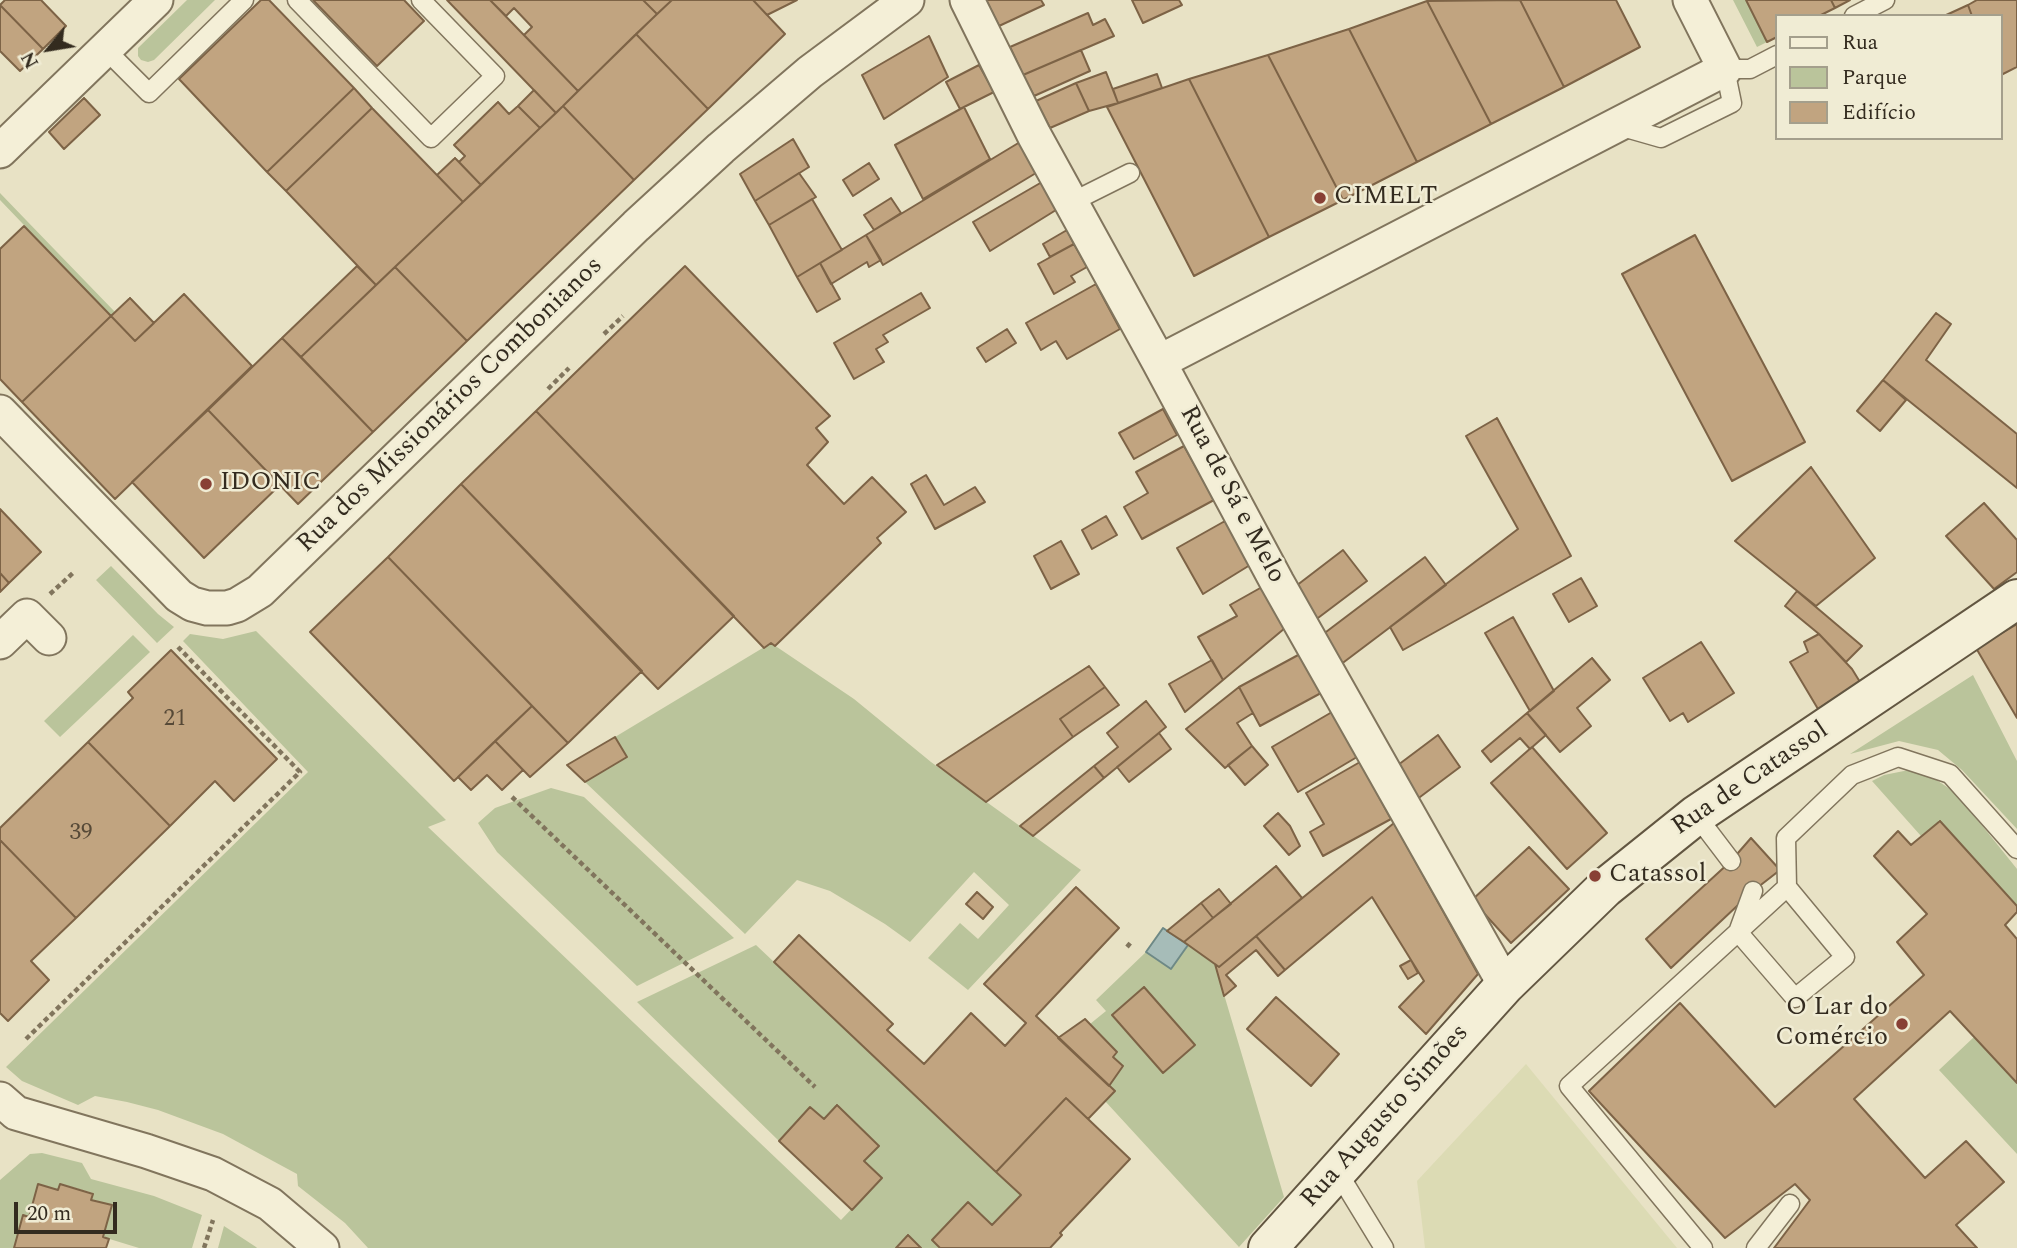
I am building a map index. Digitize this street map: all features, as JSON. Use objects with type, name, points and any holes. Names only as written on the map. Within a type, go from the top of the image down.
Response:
[{"type":"main road","name":"Rua de Catassol","points":[[1505,985],[1605,888],[1696,815],[2017,599]]},
{"type":"main road","name":"Rua Augusto Simões","points":[[1268,1248],[1505,985]]},
{"type":"street","points":[[0,151],[156,0]]},
{"type":"street","name":"Rua dos Missionários Combonianos","points":[[0,412],[179,596],[192,604],[207,608],[237,605],[260,592],[636,226],[722,148],[810,72],[907,0]]},
{"type":"street","name":"Rua de Sá e Melo","points":[[967,0],[1034,135],[1277,582],[1505,985]]},
{"type":"street","points":[[1159,362],[1725,69],[1690,0]]},
{"type":"street","points":[[0,642],[27,616],[49,638]]},
{"type":"street","points":[[5,1117],[146,1151],[213,1174],[270,1204],[322,1248]]},
{"type":"lane","points":[[105,49],[149,93],[244,0]]},
{"type":"lane","points":[[297,0],[431,138],[495,76],[421,0]]},
{"type":"lane","points":[[1858,14],[1885,0]]},
{"type":"lane","points":[[1725,69],[1749,69],[1776,56]]},
{"type":"lane","points":[[1072,202],[1130,173]]},
{"type":"lane","points":[[1738,932],[1795,998],[1845,957],[1787,887],[1786,838],[1852,775],[1898,757],[1950,774],[2017,849]]},
{"type":"lane","points":[[1696,815],[1731,861]]},
{"type":"lane","points":[[1703,1248],[1569,1086],[1787,887]]},
{"type":"lane","points":[[1738,932],[1753,891]]},
{"type":"lane","points":[[1337,1171],[1384,1248]]},
{"type":"lane","points":[[1756,1248],[1790,1204]]},
{"type":"path","points":[[604,334],[623,316]]},
{"type":"path","points":[[548,388],[569,368]]},
{"type":"path","points":[[26,1039],[300,772],[178,647]]},
{"type":"path","points":[[512,797],[815,1087]]},
{"type":"path","points":[[1127,947],[1132,941]]},
{"type":"path","points":[[204,1248],[213,1220]]},
{"type":"green space","points":[[187,0],[215,0],[154,60],[141,60],[138,48]]},
{"type":"green space","points":[[1733,0],[1746,0],[1767,42],[1757,47]]},
{"type":"green space","points":[[0,193],[115,312],[111,316],[0,200]]},
{"type":"green space","points":[[111,566],[174,627],[157,643],[96,580]]},
{"type":"green space","points":[[256,631],[446,820],[428,827],[841,1220],[881,1178],[864,1161],[879,1145],[837,1106],[824,1119],[810,1108],[779,1141],[637,1002],[756,945],[1021,1195],[992,1225],[968,1202],[932,1240],[940,1248],[921,1248],[908,1236],[896,1248],[368,1248],[345,1223],[298,1186],[297,1174],[223,1134],[158,1110],[127,1102],[95,1096],[78,1105],[22,1081],[6,1067],[308,772],[183,641],[190,634],[223,639]]},
{"type":"green space","points":[[133,635],[150,652],[60,737],[44,721]]},
{"type":"green space","points":[[771,643],[854,699],[931,762],[1081,870],[968,990],[928,958],[960,923],[978,939],[1009,905],[974,872],[910,942],[830,891],[797,880],[745,934],[585,782],[627,757],[615,737]]},
{"type":"green space","points":[[1973,675],[2017,761],[2017,829],[1962,770],[1938,750],[1899,741],[1850,754]]},
{"type":"green space","points":[[1909,770],[1935,779],[1956,793],[2017,869],[2017,906],[1940,821],[1921,836],[1872,781],[1884,775]]},
{"type":"green space","points":[[551,788],[584,797],[734,938],[637,986],[497,852],[478,823],[495,808]]},
{"type":"green space","points":[[1188,945],[1215,964],[1284,1197],[1239,1247],[1105,1101],[1109,1086],[1123,1066],[1113,1057],[1116,1051],[1090,1024],[1106,1011],[1096,1000],[1146,952],[1171,969]],"holes":[[[1144,987],[1195,1045],[1163,1073],[1112,1016]]]},
{"type":"green space","points":[[1974,1037],[2017,1083],[2017,1154],[1939,1070]]},
{"type":"green space","points":[[1526,1064],[1677,1248],[1425,1248],[1417,1181]]},
{"type":"green space","points":[[42,1153],[82,1163],[91,1179],[154,1196],[202,1215],[192,1248],[139,1248],[103,1237],[111,1205],[91,1200],[93,1193],[61,1184],[58,1190],[38,1184],[29,1217],[23,1215],[14,1248],[0,1248],[0,1180],[30,1154]]},
{"type":"green space","points":[[224,1226],[256,1247],[257,1248],[218,1248]]},
{"type":"water","points":[[1163,928],[1188,945],[1171,969],[1146,952]]},
{"type":"building","points":[[5,0],[41,0],[66,26],[43,49],[0,5]]},
{"type":"building","points":[[261,0],[269,0],[354,88],[267,172],[179,79]]},
{"type":"building","points":[[313,0],[404,0],[424,21],[377,66]]},
{"type":"building","points":[[447,0],[490,0],[578,91],[556,113]]},
{"type":"building","points":[[490,0],[643,0],[657,14],[578,91],[524,35],[532,27],[514,8],[506,16]]},
{"type":"building","points":[[643,0],[672,0],[657,14]]},
{"type":"building","points":[[672,0],[753,0],[785,34],[708,109],[636,34]]},
{"type":"building","points":[[753,0],[797,0],[767,15]]},
{"type":"building","points":[[986,0],[1041,0],[1044,5],[999,26]]},
{"type":"building","points":[[1132,0],[1179,0],[1182,5],[1143,23]]},
{"type":"building","points":[[1520,0],[1616,0],[1640,47],[1564,87]]},
{"type":"building","points":[[1520,0],[1564,87],[1491,124],[1427,1]]},
{"type":"building","points":[[1746,0],[1831,0],[1835,8],[1823,14],[1776,14],[1776,38],[1767,42]]},
{"type":"building","points":[[1831,0],[1850,0],[1835,8]]},
{"type":"building","points":[[1977,0],[2017,0],[2017,67],[2003,74],[2003,14],[1971,14],[1968,5]]},
{"type":"building","points":[[1427,1],[1491,124],[1417,162],[1349,29]]},
{"type":"building","points":[[0,5],[43,49],[20,71],[0,51]]},
{"type":"building","points":[[1968,5],[1971,14],[1948,14]]},
{"type":"building","points":[[1088,13],[1093,25],[1105,19],[1114,36],[1023,75],[1010,47]]},
{"type":"building","points":[[1349,29],[1417,162],[1343,200],[1268,55]]},
{"type":"building","points":[[636,34],[708,109],[634,180],[563,106]]},
{"type":"building","points":[[929,36],[948,77],[884,119],[862,75]]},
{"type":"building","points":[[1081,50],[1090,71],[1034,96],[1023,75]]},
{"type":"building","points":[[1268,55],[1343,200],[1269,237],[1189,79]]},
{"type":"building","points":[[979,65],[994,92],[960,109],[946,82]]},
{"type":"building","points":[[1106,72],[1118,103],[1089,111],[1076,83]]},
{"type":"building","points":[[1157,74],[1162,88],[1118,103],[1113,89]]},
{"type":"building","points":[[1189,79],[1269,237],[1194,276],[1107,107]]},
{"type":"building","points":[[1076,83],[1089,111],[1050,128],[1036,101]]},
{"type":"building","points":[[354,88],[372,108],[286,191],[267,172]]},
{"type":"building","points":[[534,90],[556,113],[540,128],[518,106]]},
{"type":"building","points":[[84,98],[100,115],[64,149],[49,132]]},
{"type":"building","points":[[498,102],[509,114],[518,106],[540,128],[481,185],[459,162],[465,156],[454,145]]},
{"type":"building","points":[[563,106],[634,180],[467,341],[395,267]]},
{"type":"building","points":[[964,107],[990,159],[923,199],[895,145]]},
{"type":"building","points":[[372,108],[463,202],[376,285],[286,191]]},
{"type":"building","points":[[793,139],[809,167],[755,201],[740,174]]},
{"type":"building","points":[[1020,142],[1036,173],[883,265],[866,235]]},
{"type":"building","points":[[455,158],[481,185],[463,202],[437,175]]},
{"type":"building","points":[[869,163],[879,179],[853,196],[843,180]]},
{"type":"building","points":[[799,173],[816,197],[769,225],[755,201]]},
{"type":"building","points":[[1042,182],[1056,210],[990,251],[973,222]]},
{"type":"building","points":[[891,198],[901,213],[874,230],[864,215]]},
{"type":"building","points":[[812,199],[842,250],[797,277],[769,225]]},
{"type":"building","points":[[24,226],[111,316],[22,402],[0,379],[0,249]]},
{"type":"building","points":[[1067,230],[1074,244],[1050,257],[1043,244]]},
{"type":"building","points":[[866,235],[881,260],[869,267],[867,262],[831,284],[820,263]]},
{"type":"building","points":[[1695,235],[1805,442],[1732,481],[1622,274]]},
{"type":"building","points":[[1074,244],[1087,267],[1071,276],[1075,282],[1054,294],[1038,264]]},
{"type":"building","points":[[820,263],[840,299],[817,312],[797,277]]},
{"type":"building","points":[[357,266],[376,285],[301,357],[282,338]]},
{"type":"building","points":[[685,266],[830,416],[816,428],[828,442],[807,465],[844,504],[872,477],[906,512],[877,538],[881,543],[775,646],[771,643],[764,648],[536,411]]},
{"type":"building","points":[[395,267],[467,341],[373,432],[301,357]]},
{"type":"building","points":[[1096,284],[1120,329],[1067,359],[1056,341],[1041,350],[1026,323]]},
{"type":"building","points":[[921,293],[930,308],[883,335],[888,342],[876,349],[884,362],[854,379],[834,343]]},
{"type":"building","points":[[184,294],[252,366],[115,499],[22,402],[111,316],[135,341]]},
{"type":"building","points":[[130,298],[154,323],[135,341],[111,316]]},
{"type":"building","points":[[1936,313],[1951,324],[1926,360],[2017,434],[2017,488],[1883,380]]},
{"type":"building","points":[[1007,329],[1016,343],[986,362],[977,348]]},
{"type":"building","points":[[282,338],[373,432],[298,504],[208,410]]},
{"type":"building","points":[[1883,380],[1906,400],[1880,431],[1857,411]]},
{"type":"building","points":[[1163,409],[1177,435],[1134,459],[1119,433]]},
{"type":"building","name":"IDONIC","points":[[208,410],[280,485],[204,558],[132,482]]},
{"type":"building","points":[[536,411],[734,616],[658,689],[461,484]]},
{"type":"building","points":[[1497,418],[1571,556],[1403,650],[1390,627],[1518,529],[1466,436]]},
{"type":"building","points":[[1184,446],[1214,500],[1142,539],[1124,507],[1148,493],[1136,472]]},
{"type":"building","points":[[1811,467],[1875,558],[1816,606],[1735,541]]},
{"type":"building","points":[[926,475],[944,505],[975,487],[985,502],[935,529],[911,484]]},
{"type":"building","points":[[461,484],[642,671],[568,743],[388,557]]},
{"type":"building","points":[[1984,503],[2017,540],[2017,572],[1994,589],[1946,536]]},
{"type":"building","points":[[0,509],[41,552],[9,583],[0,573]]},
{"type":"building","points":[[1106,516],[1117,535],[1092,549],[1082,530]]},
{"type":"building","points":[[1225,521],[1250,565],[1203,594],[1177,548]]},
{"type":"building","points":[[1061,541],[1079,574],[1051,589],[1034,556]]},
{"type":"building","points":[[1343,550],[1367,581],[1314,621],[1296,586]]},
{"type":"building","points":[[388,557],[532,706],[454,781],[310,632]]},
{"type":"building","points":[[1425,557],[1446,585],[1340,665],[1322,635]]},
{"type":"building","points":[[0,573],[9,583],[0,592]]},
{"type":"building","points":[[1581,578],[1597,606],[1569,622],[1553,594]]},
{"type":"building","points":[[1262,587],[1285,628],[1223,680],[1198,637],[1237,616],[1230,605]]},
{"type":"building","points":[[1797,591],[1862,646],[1846,662],[1819,634],[1785,606]]},
{"type":"building","points":[[1513,617],[1554,691],[1530,711],[1485,633]]},
{"type":"building","points":[[2017,624],[2017,718],[1976,648]]},
{"type":"building","points":[[1819,634],[1852,669],[1860,682],[1818,709],[1790,662],[1808,652],[1804,642]]},
{"type":"building","points":[[1701,642],[1734,693],[1688,722],[1683,713],[1670,721],[1643,678]]},
{"type":"building","points":[[171,650],[277,759],[234,801],[215,781],[170,826],[88,742],[133,698],[128,692]]},
{"type":"building","points":[[1300,654],[1321,693],[1260,726],[1239,687]]},
{"type":"building","points":[[1592,658],[1610,680],[1577,708],[1591,726],[1560,752],[1527,713]]},
{"type":"building","points":[[1212,660],[1223,680],[1185,712],[1169,684]]},
{"type":"building","points":[[1089,666],[1105,687],[1060,719],[1073,737],[986,802],[937,765]]},
{"type":"building","points":[[1105,687],[1119,705],[1073,737],[1060,719]]},
{"type":"building","points":[[1239,687],[1253,713],[1237,723],[1252,746],[1225,768],[1186,729]]},
{"type":"building","points":[[1146,701],[1166,727],[1104,778],[1094,766],[1118,747],[1107,733]]},
{"type":"building","points":[[532,706],[568,743],[530,777],[495,741]]},
{"type":"building","points":[[1332,712],[1357,757],[1298,792],[1272,747]]},
{"type":"building","points":[[1527,713],[1546,735],[1530,749],[1520,738],[1491,762],[1482,751]]},
{"type":"building","points":[[1159,733],[1171,749],[1129,782],[1117,767]]},
{"type":"building","points":[[1438,735],[1460,767],[1416,800],[1398,765]]},
{"type":"building","points":[[615,737],[627,757],[585,782],[567,765]]},
{"type":"building","points":[[495,741],[523,770],[502,790],[487,775],[471,790],[458,777]]},
{"type":"building","points":[[88,742],[170,826],[76,918],[0,840],[0,828]]},
{"type":"building","points":[[1252,746],[1268,765],[1245,785],[1228,765]]},
{"type":"building","points":[[1532,747],[1607,833],[1567,869],[1491,783]]},
{"type":"building","points":[[1360,762],[1391,819],[1323,856],[1310,832],[1324,824],[1306,793]]},
{"type":"building","points":[[1094,766],[1104,778],[1033,836],[1020,826]]},
{"type":"building","points":[[1278,813],[1290,826],[1300,846],[1289,855],[1264,826]]},
{"type":"building","name":"O Lar do Comércio","points":[[1940,821],[2017,906],[2017,912],[2005,925],[2017,939],[2017,1083],[1950,1011],[1854,1099],[1925,1178],[1966,1141],[2004,1182],[1956,1225],[1977,1248],[1774,1248],[1810,1200],[1795,1184],[1725,1238],[1589,1091],[1680,1003],[1775,1107],[1924,975],[1897,942],[1927,914],[1874,856],[1898,831],[1911,845]]},
{"type":"building","points":[[1394,823],[1478,974],[1426,1034],[1399,1007],[1424,981],[1372,897],[1285,970],[1256,936]]},
{"type":"building","points":[[1751,838],[1780,870],[1753,891],[1671,968],[1646,939],[1731,861]]},
{"type":"building","points":[[0,840],[76,918],[31,961],[49,980],[8,1021],[0,1013]]},
{"type":"building","points":[[1529,847],[1569,889],[1511,943],[1472,900]]},
{"type":"building","points":[[1276,866],[1302,898],[1219,967],[1184,942]]},
{"type":"building","points":[[1076,887],[1119,928],[1036,1016],[1115,1091],[1088,1119],[1066,1098],[996,1172],[774,962],[799,935],[893,1024],[887,1030],[924,1064],[971,1013],[1005,1046],[1026,1023],[984,984]]},
{"type":"building","points":[[1219,889],[1231,904],[1213,918],[1201,903]]},
{"type":"building","points":[[977,892],[993,907],[983,919],[966,904]]},
{"type":"building","points":[[1201,903],[1213,918],[1184,942],[1167,931]]},
{"type":"building","points":[[1256,936],[1285,970],[1278,976],[1256,950],[1226,975],[1236,986],[1224,996],[1215,964],[1219,967]]},
{"type":"building","points":[[1411,960],[1418,973],[1408,979],[1400,966]]},
{"type":"building","points":[[1144,987],[1195,1045],[1163,1073],[1112,1015]]},
{"type":"building","points":[[1276,997],[1339,1054],[1311,1086],[1247,1029]]},
{"type":"building","points":[[1085,1019],[1117,1052],[1113,1057],[1123,1066],[1109,1086],[1058,1038]]},
{"type":"building","points":[[1066,1098],[1130,1159],[1060,1233],[1062,1235],[1050,1248],[940,1248],[932,1240],[968,1202],[992,1225],[1021,1195],[996,1172]]},
{"type":"building","points":[[837,1105],[879,1146],[864,1161],[882,1178],[852,1210],[779,1141],[810,1107],[824,1119]]},
{"type":"building","points":[[38,1184],[58,1190],[60,1184],[93,1194],[91,1200],[112,1205],[103,1237],[109,1239],[106,1248],[14,1248],[23,1215],[29,1217]]},
{"type":"building","points":[[908,1235],[921,1248],[896,1248]]},
{"type":"place","name":"CIMELT","points":[[1320,198]]},
{"type":"place","name":"IDONIC","points":[[206,484]]},
{"type":"place","name":"Catassol","points":[[1595,876]]},
{"type":"place","name":"O Lar do Comércio","points":[[1902,1024]]}]
